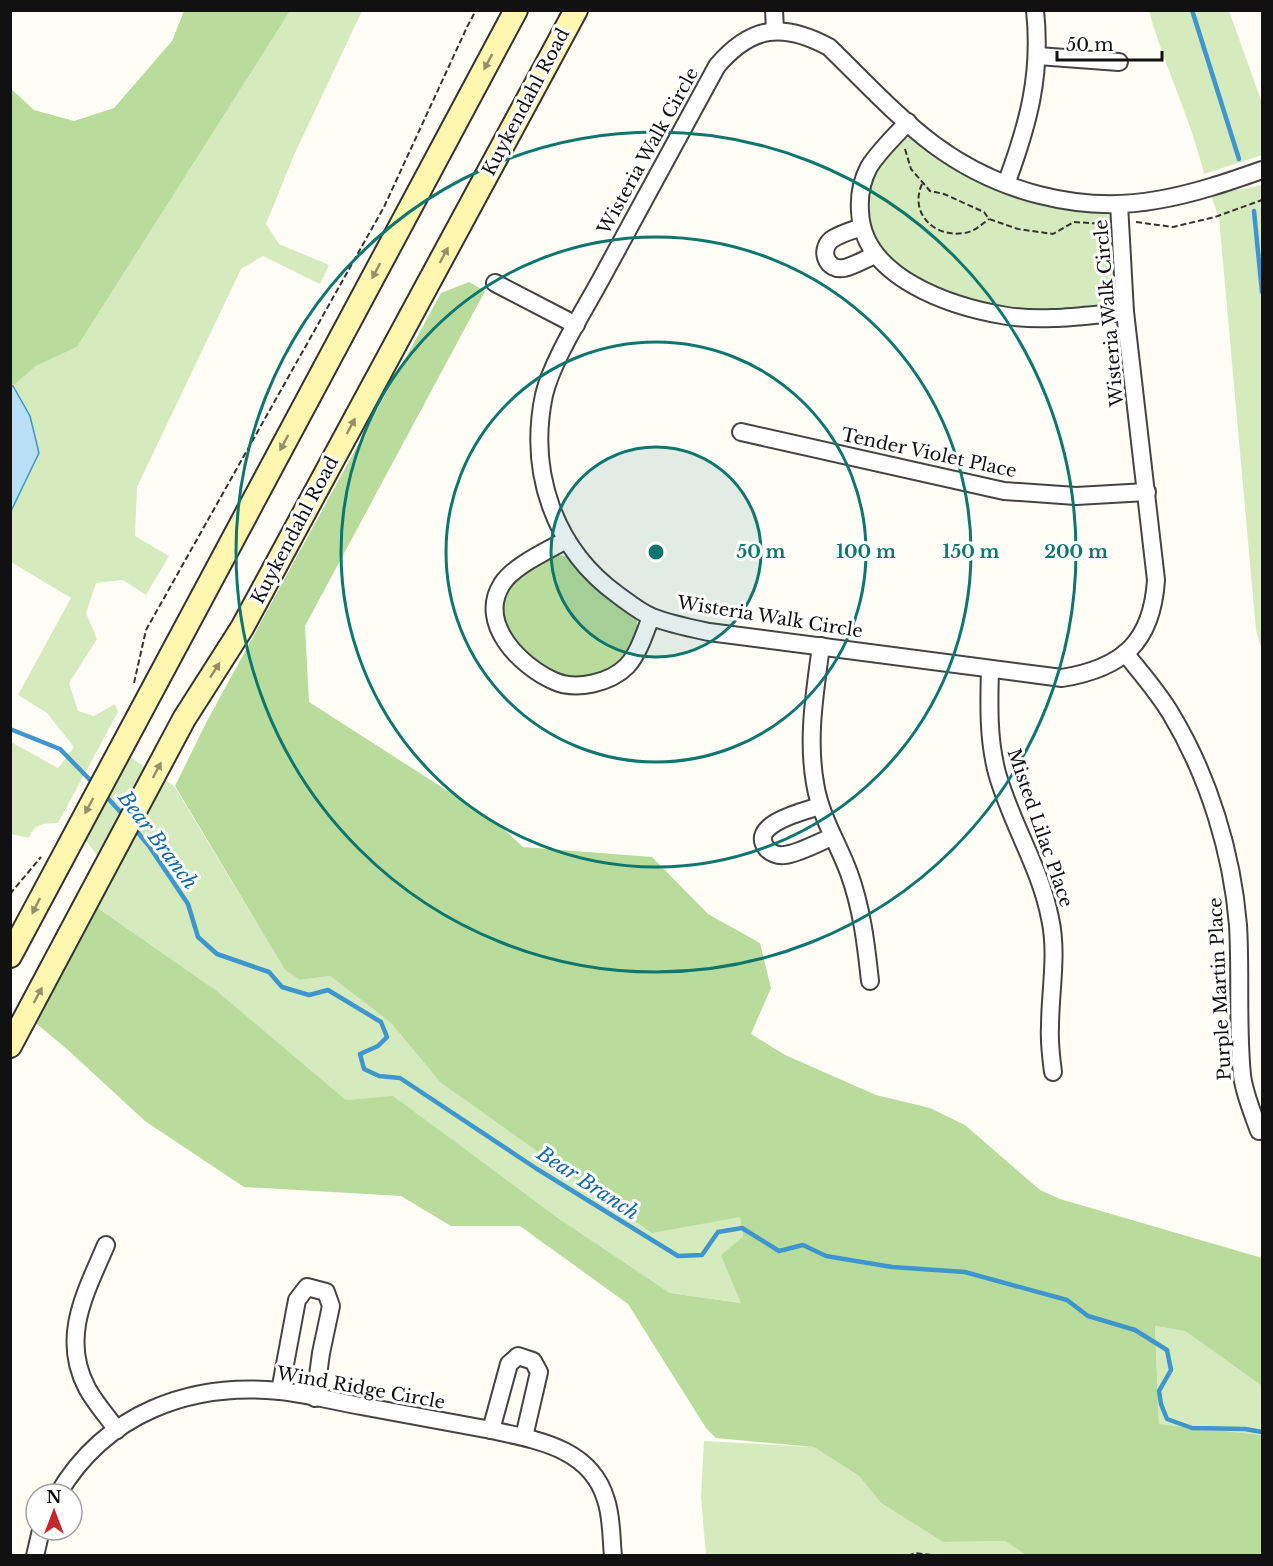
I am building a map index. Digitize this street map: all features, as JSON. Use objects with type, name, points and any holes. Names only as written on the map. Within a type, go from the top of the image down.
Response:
[{"type":"main road","points":[[10,956],[55,853],[139,695],[516,10]]},
{"type":"main road","name":"Kuykendahl Road","points":[[10,1046],[184,719],[242,628],[576,10]]},
{"type":"street","points":[[774,10],[775,32]]},
{"type":"street","points":[[1006,184],[1031,106],[1038,56],[1035,10]]},
{"type":"street","name":"Wisteria Walk Circle","points":[[1119,204],[1125,312],[1156,580],[1155,601],[1143,635],[1125,653],[1107,666],[1084,674],[1062,678],[709,632],[681,626],[651,616],[603,584],[582,562],[566,540],[555,518],[541,465],[540,438],[545,393],[551,375],[717,66],[730,51],[745,40],[760,34],[775,32],[792,32],[809,37],[829,48],[930,142],[954,159],[979,173],[1037,195],[1096,204],[1157,200],[1214,186],[1263,170]]},
{"type":"street","points":[[1038,56],[1119,62]]},
{"type":"street","points":[[908,122],[869,168],[859,202],[862,226],[875,255],[887,268],[939,297],[975,309],[1008,316],[1043,318],[1125,312]]},
{"type":"street","points":[[862,226],[832,239],[826,246],[827,262],[834,268],[844,268],[875,255]]},
{"type":"street","points":[[495,283],[576,325]]},
{"type":"street","name":"Tender Violet Place","points":[[741,432],[1004,491],[1076,496],[1147,492]]},
{"type":"street","points":[[566,540],[508,575],[495,600],[494,613],[497,627],[506,642],[526,663],[555,682],[586,685],[599,682],[614,676],[628,665],[637,651],[651,616]]},
{"type":"street","points":[[821,646],[811,720],[811,753],[820,806],[859,901],[870,981]]},
{"type":"street","name":"Purple Martin Place","points":[[1125,653],[1148,680],[1171,713],[1204,780],[1215,813],[1235,897],[1242,1077],[1259,1131]]},
{"type":"street","name":"Misted Lilac Place","points":[[990,669],[991,738],[997,772],[1009,807],[1035,866],[1051,920],[1054,952],[1050,1028],[1053,1072]]},
{"type":"street","points":[[820,806],[773,822],[765,830],[763,839],[766,849],[775,855],[784,855],[832,837]]},
{"type":"street","points":[[106,1245],[84,1295],[74,1335],[76,1359],[87,1389],[117,1430]]},
{"type":"street","points":[[280,1392],[297,1300],[307,1287],[326,1292],[331,1306],[315,1398]]},
{"type":"street","points":[[491,1430],[509,1364],[518,1356],[533,1361],[539,1372],[524,1437]]},
{"type":"street","name":"Wind Ridge Circle","points":[[67,1482],[85,1457],[117,1430],[157,1406],[199,1394],[239,1390],[280,1392],[491,1430],[524,1437],[560,1449],[581,1460],[597,1479],[606,1500],[613,1556]]},
{"type":"path","points":[[139,695],[146,630],[384,207],[466,27],[476,10]]},
{"type":"path","points":[[922,184],[918,195],[923,219],[935,229],[951,234],[963,234],[989,219]]},
{"type":"path","points":[[10,894],[55,853]]},
{"type":"path","points":[[908,1556],[915,1553],[939,1556]]},
{"type":"green space","points":[[184,11],[290,11],[77,347],[36,366],[13,386],[10,386],[10,88],[34,110],[74,121],[114,108],[172,41]]},
{"type":"green space","points":[[290,11],[362,11],[294,155],[266,224],[279,244],[329,265],[320,284],[263,256],[241,269],[137,487],[135,536],[169,556],[146,595],[123,580],[96,583],[86,613],[97,639],[69,683],[78,711],[94,716],[115,704],[118,712],[58,823],[40,825],[29,838],[11,834],[11,742],[58,768],[74,747],[47,713],[18,695],[71,598],[11,562],[10,511],[39,453],[30,416],[13,386],[36,366],[77,347]]},
{"type":"green space","points":[[1149,11],[1229,11],[1262,103],[1262,155],[1204,174],[1199,153]]},
{"type":"green space","points":[[905,138],[913,138],[941,158],[1105,213],[1111,218],[1112,226],[1114,298],[1096,307],[1033,309],[992,304],[971,300],[932,285],[893,262],[883,253],[874,239],[869,223],[868,198],[871,181],[877,167],[892,147]]},
{"type":"green space","points":[[1262,185],[1262,651],[1256,630],[1219,218],[1211,195]]},
{"type":"green space","points":[[469,282],[485,291],[305,626],[309,702],[496,822],[523,847],[652,857],[708,914],[760,943],[771,988],[751,1034],[785,1055],[876,1095],[930,1108],[965,1125],[1040,1190],[1060,1199],[1262,1258],[1262,1386],[1185,1331],[1155,1326],[1159,1424],[1262,1435],[1262,1555],[1028,1556],[1005,1541],[943,1542],[881,1503],[859,1476],[814,1447],[716,1438],[706,1428],[628,1304],[520,1226],[451,1226],[401,1196],[244,1187],[145,1121],[68,1050],[18,1008],[89,902],[217,991],[346,1100],[393,1096],[558,1218],[670,1293],[741,1303],[721,1255],[743,1237],[740,1217],[652,1233],[440,1082],[391,1023],[330,976],[300,980],[285,970],[175,786],[207,721],[441,293]]},
{"type":"green space","points":[[554,554],[568,557],[590,583],[637,619],[637,633],[623,660],[600,675],[575,679],[549,670],[509,635],[502,616],[501,605],[513,578]]},
{"type":"green space","points":[[127,755],[174,786],[285,970],[300,980],[330,976],[391,1023],[440,1082],[740,1216],[743,1237],[742,1303],[670,1293],[558,1218],[393,1097],[346,1100],[217,991],[89,902],[100,859],[83,837]]},
{"type":"green space","points":[[1155,1326],[1185,1331],[1262,1386],[1262,1435],[1159,1424]]},
{"type":"green space","points":[[704,1441],[814,1447],[859,1476],[881,1503],[943,1542],[1005,1541],[1028,1555],[706,1555],[701,1497]]},
{"type":"water","points":[[11,386],[30,416],[39,453],[11,511]]},
{"type":"waterway","points":[[1192,10],[1239,159]]},
{"type":"waterway","points":[[1254,211],[1262,292]]},
{"type":"waterway","name":"Bear Branch","points":[[10,729],[60,749],[94,784]]},
{"type":"waterway","name":"Bear Branch","points":[[104,794],[125,817]]},
{"type":"waterway","name":"Bear Branch","points":[[134,828],[149,846],[188,904],[198,937],[217,954],[269,972],[282,987],[309,995],[328,990],[381,1022],[387,1037],[378,1046],[360,1054],[364,1069],[379,1076],[400,1078],[537,1169],[678,1256],[702,1255],[718,1232],[742,1228],[779,1251],[803,1245],[826,1256],[892,1267],[965,1272],[1067,1300],[1088,1316],[1135,1330],[1167,1350],[1171,1370],[1159,1391],[1167,1419],[1192,1428],[1245,1429],[1262,1432]]}]
